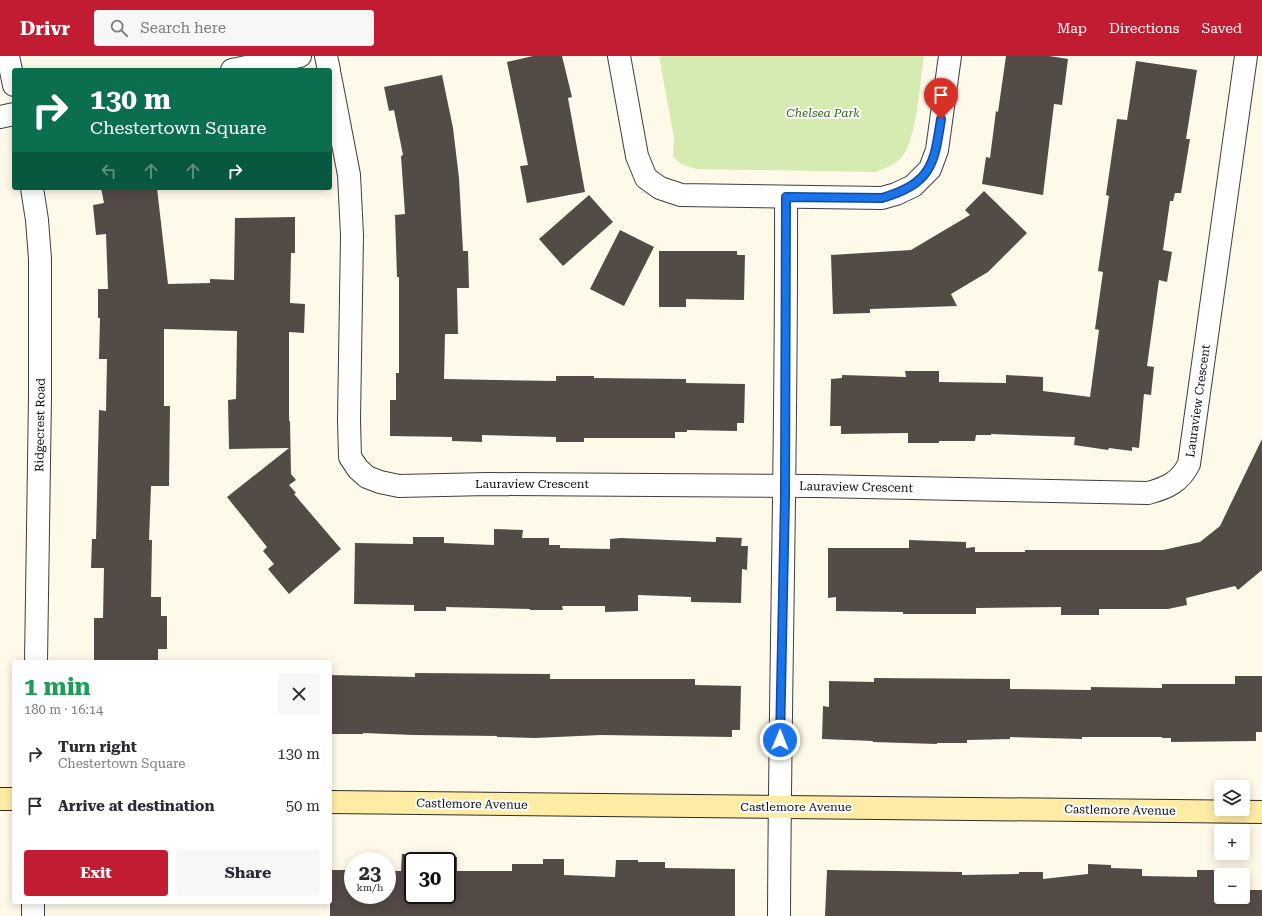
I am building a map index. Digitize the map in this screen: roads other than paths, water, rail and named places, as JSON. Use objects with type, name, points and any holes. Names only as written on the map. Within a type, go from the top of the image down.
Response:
[{"type":"street","points":[[8,56],[12,75]]},
{"type":"street","points":[[242,68],[300,56]]},
{"type":"street","points":[[326,56],[329,68]]},
{"type":"street","points":[[619,56],[637,156],[646,178],[660,188],[681,196],[882,198],[896,194],[913,186],[930,169],[937,150],[950,56]]},
{"type":"street","name":"Lauraview Crescent","points":[[332,86],[349,175],[352,242],[350,456],[358,469],[367,477],[380,482],[399,486],[488,484],[785,486],[1148,493],[1163,489],[1177,480],[1185,473],[1189,464],[1246,56]]},
{"type":"street","points":[[0,117],[12,114]]},
{"type":"street","name":"Ridgecrest Road","points":[[32,190],[37,220],[40,259],[40,403],[36,660]]},
{"type":"street","points":[[778,916],[785,486],[786,197]]},
{"type":"street","points":[[0,799],[12,799]]},
{"type":"street","name":"Castlemore Avenue","points":[[332,802],[1262,812]]},
{"type":"street","points":[[33,904],[33,916]]},
{"type":"park label","name":"Chelsea Park","points":[[823,113]]}]
